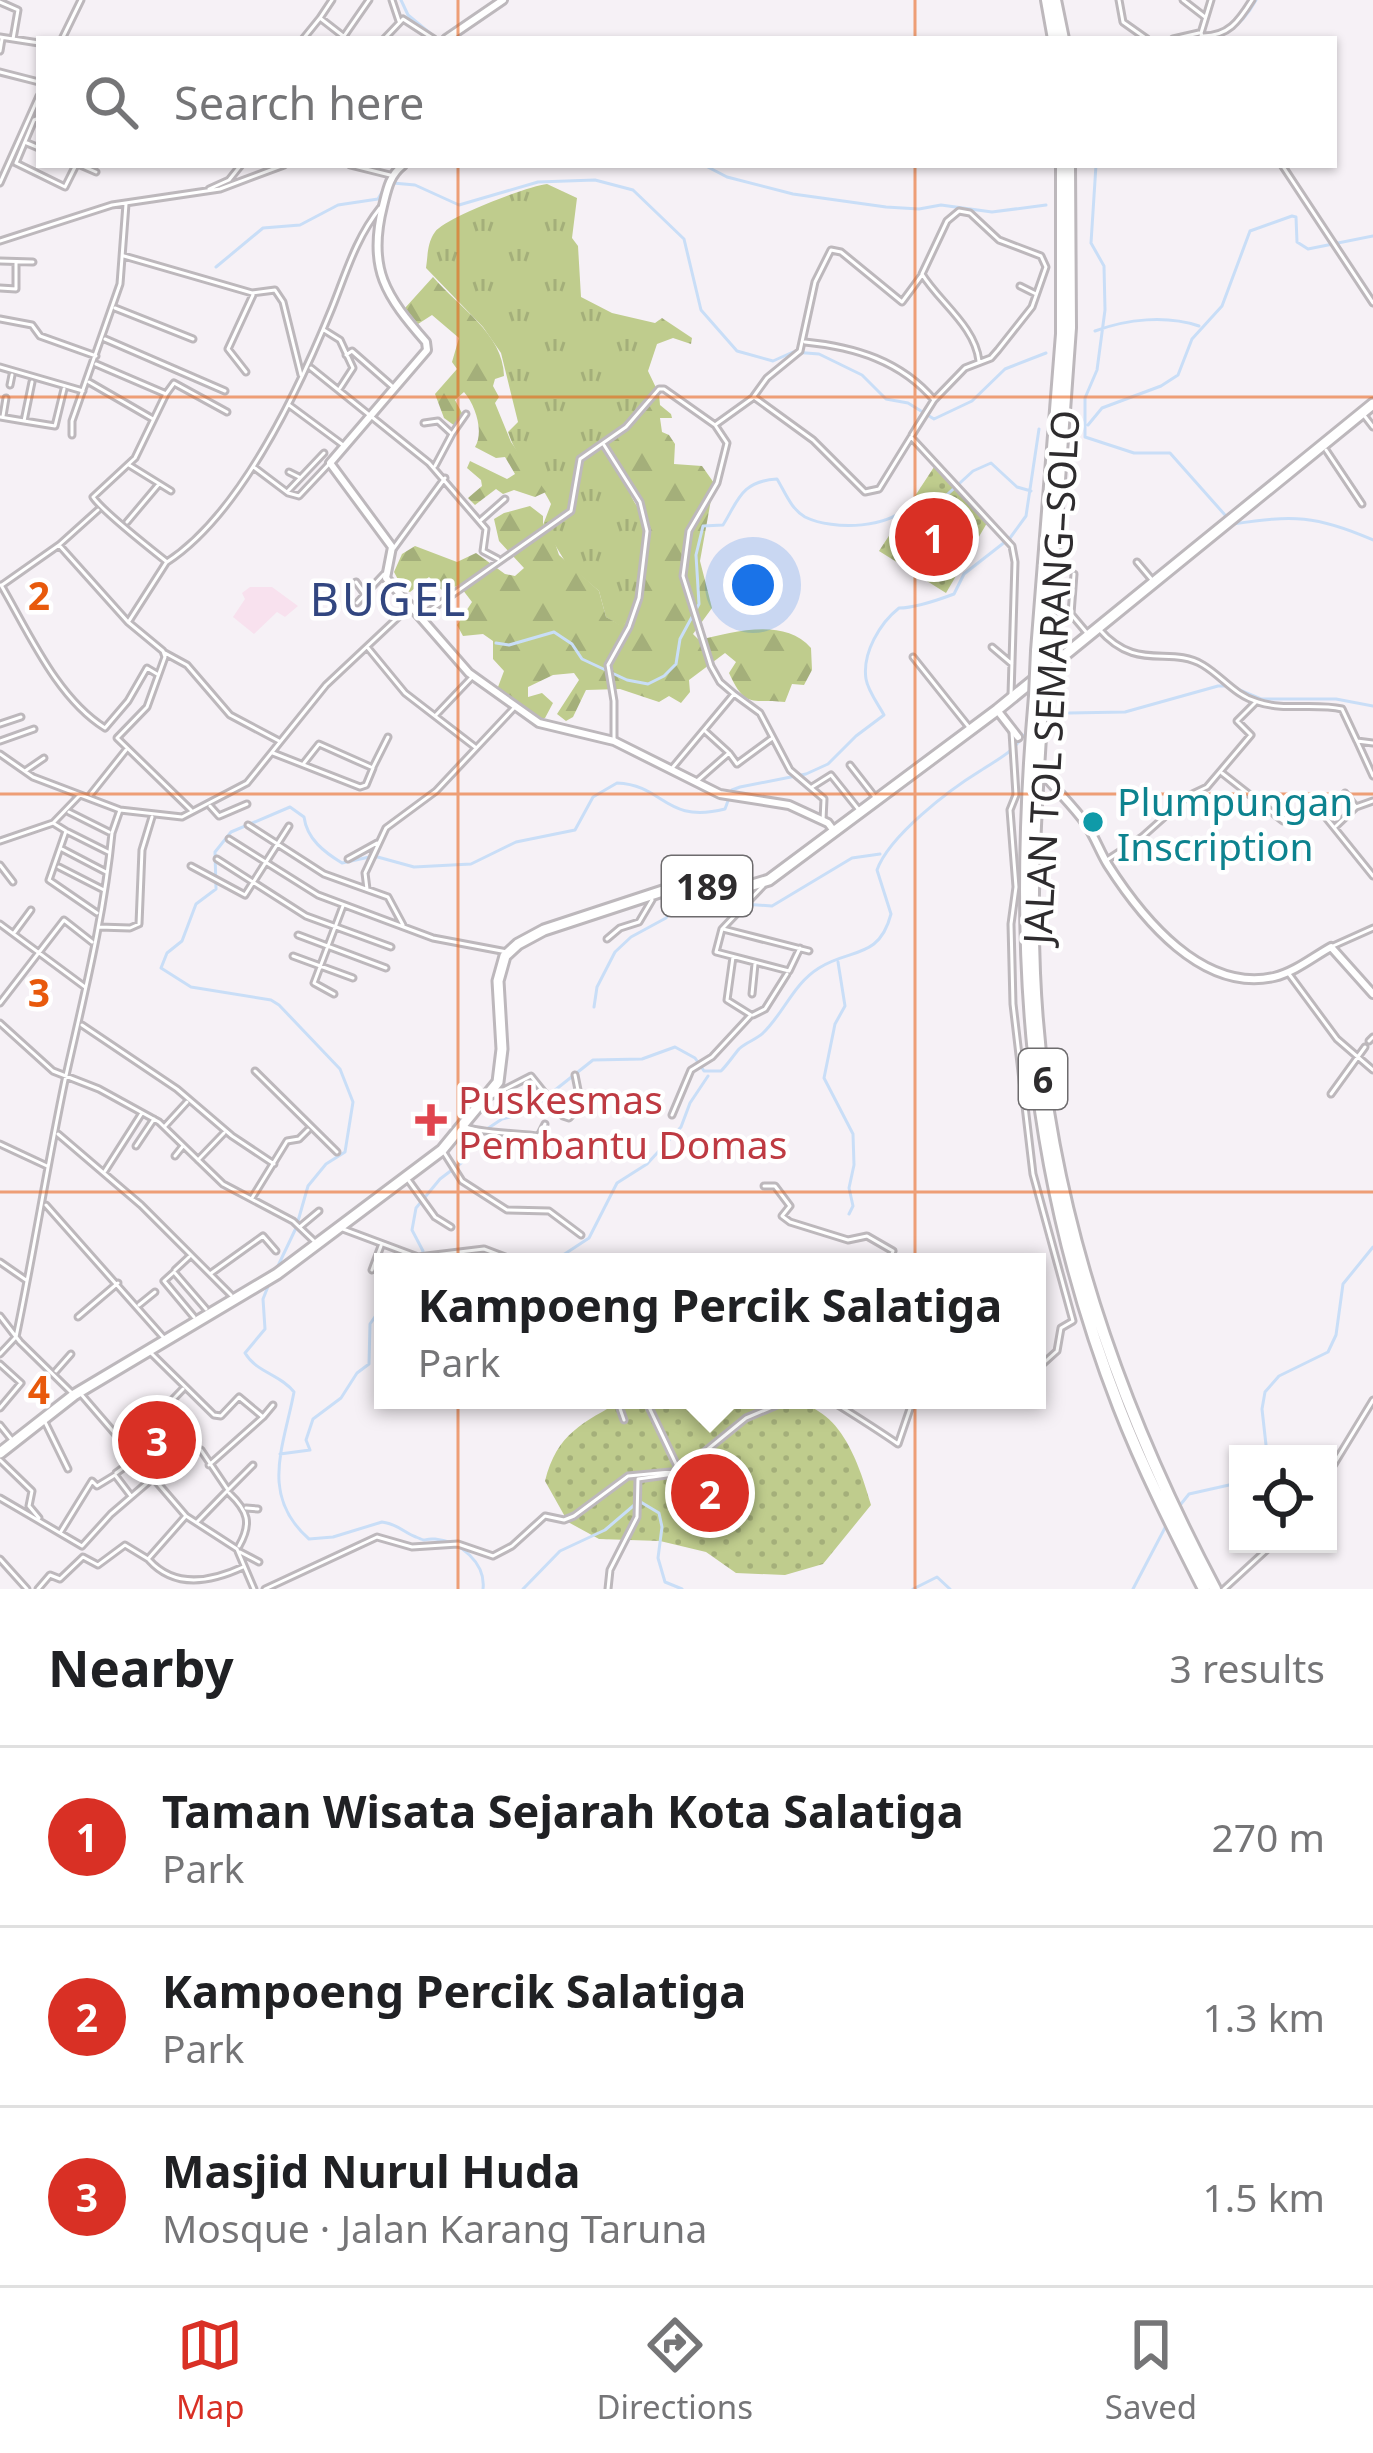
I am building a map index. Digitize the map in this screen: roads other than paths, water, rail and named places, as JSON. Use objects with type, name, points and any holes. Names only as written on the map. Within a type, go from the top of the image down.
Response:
[{"type":"highway","points":[[1051,0],[1054,36]]},
{"type":"highway","points":[[1051,0],[1063,36]]},
{"type":"highway","name":"JALAN TOL SEMARANG–SOLO","points":[[1065,168],[1062,334],[1023,867],[1026,979],[1036,1082],[1050,1174],[1112,1390],[1200,1570],[1215,1589]]},
{"type":"highway","name":"JALAN TOL SEMARANG–SOLO","points":[[1200,1570],[1204,1589]]},
{"type":"main road","name":"189","points":[[508,952],[535,933],[686,884],[739,889],[769,880],[997,710],[1373,404]]},
{"type":"main road","points":[[0,1457],[13,1441],[76,1393],[277,1274],[442,1150],[489,1097],[502,1068],[497,991],[508,952]]},
{"type":"street","points":[[14,39],[24,0]]},
{"type":"street","points":[[63,36],[81,0]]},
{"type":"street","points":[[306,36],[332,0]]},
{"type":"street","points":[[345,36],[369,0]]},
{"type":"street","points":[[392,0],[399,21]]},
{"type":"street","points":[[450,36],[503,0]]},
{"type":"street","points":[[1120,0],[1123,22],[1143,36]]},
{"type":"street","points":[[1183,0],[1206,18]]},
{"type":"street","points":[[1211,0],[1202,36],[1229,29],[1252,0]]},
{"type":"street","points":[[0,2],[18,10]]},
{"type":"street","points":[[320,19],[341,36]]},
{"type":"street","points":[[386,36],[399,21]]},
{"type":"street","points":[[399,21],[410,21],[430,36]]},
{"type":"street","points":[[0,51],[1,37],[36,43]]},
{"type":"street","points":[[0,73],[36,81]]},
{"type":"street","points":[[36,104],[17,164],[63,187],[76,168]]},
{"type":"street","points":[[0,183],[36,119]]},
{"type":"street","points":[[23,141],[36,147]]},
{"type":"street","points":[[86,168],[96,172]]},
{"type":"street","points":[[204,190],[224,183],[238,168]]},
{"type":"street","points":[[0,241],[126,202],[220,189],[276,168]]},
{"type":"street","points":[[361,168],[392,176]]},
{"type":"street","points":[[254,467],[287,492],[299,496],[306,492],[428,347],[386,292],[377,240],[392,176],[400,168]]},
{"type":"street","points":[[1284,168],[1373,303]]},
{"type":"street","points":[[72,434],[72,421],[114,307],[124,256],[126,202]]},
{"type":"street","points":[[128,622],[167,562],[205,530],[254,467],[289,405],[365,226],[383,205]]},
{"type":"street","points":[[715,425],[789,364],[803,342],[815,281],[831,250],[841,251],[900,302],[922,274],[947,221],[962,210],[999,240],[1041,256],[1046,267],[1038,295],[991,358],[965,368],[934,400],[879,488],[865,492],[814,440],[753,397]]},
{"type":"street","points":[[124,256],[254,293],[271,288],[280,295],[302,376]]},
{"type":"street","points":[[0,261],[33,262]]},
{"type":"street","points":[[0,288],[16,289],[16,262]]},
{"type":"street","points":[[922,274],[956,315],[978,350],[979,361]]},
{"type":"street","points":[[1020,286],[1038,295]]},
{"type":"street","points":[[247,372],[228,349],[254,293]]},
{"type":"street","points":[[114,307],[193,340]]},
{"type":"street","points":[[0,319],[32,325],[40,336],[97,356]]},
{"type":"street","points":[[322,329],[339,340],[353,369],[339,390]]},
{"type":"street","points":[[103,338],[225,392]]},
{"type":"street","points":[[803,342],[837,346],[889,363],[911,375],[934,400]]},
{"type":"street","points":[[345,357],[352,351],[396,390]]},
{"type":"street","points":[[94,363],[166,394]]},
{"type":"street","points":[[0,367],[83,391]]},
{"type":"street","points":[[310,368],[445,478],[487,532],[481,548],[500,560]]},
{"type":"street","points":[[10,385],[13,373]]},
{"type":"street","points":[[24,421],[33,379]]},
{"type":"street","points":[[88,381],[156,421]]},
{"type":"street","points":[[167,562],[101,508],[94,495],[128,464],[173,383],[226,412]]},
{"type":"street","points":[[6,398],[1,417],[55,426],[65,386]]},
{"type":"street","points":[[421,617],[571,511],[580,459],[626,427],[662,388],[715,425],[727,443],[717,483],[689,531],[683,576],[711,666],[720,682],[760,713],[793,773],[826,802],[823,820]]},
{"type":"street","points":[[289,405],[345,446]]},
{"type":"street","points":[[1361,412],[1373,427]]},
{"type":"street","points":[[434,467],[466,414]]},
{"type":"street","points":[[424,423],[438,421],[452,434]]},
{"type":"street","points":[[911,437],[1012,546],[1016,557],[1011,698]]},
{"type":"street","points":[[602,443],[640,502],[647,531],[639,598],[608,665],[614,741]]},
{"type":"street","points":[[1322,443],[1362,504]]},
{"type":"street","points":[[287,492],[324,453]]},
{"type":"street","points":[[316,462],[328,465],[392,549]]},
{"type":"street","points":[[128,464],[171,491]]},
{"type":"street","points":[[290,472],[301,478]]},
{"type":"street","points":[[356,603],[384,574],[392,549],[445,478]]},
{"type":"street","points":[[126,524],[159,484]]},
{"type":"street","points":[[480,521],[505,499]]},
{"type":"street","points":[[101,508],[59,545],[0,586],[58,680],[105,728],[146,670],[158,674]]},
{"type":"street","points":[[59,545],[128,622],[187,665],[230,715],[281,742]]},
{"type":"street","points":[[1137,562],[1154,582]]},
{"type":"street","points":[[384,574],[473,676],[548,727],[614,741],[695,782],[732,796],[780,802],[823,820],[834,831]]},
{"type":"street","points":[[1075,574],[1071,614],[1125,651],[1196,662],[1230,689],[1256,702],[1340,707],[1373,776]]},
{"type":"street","points":[[356,582],[365,594]]},
{"type":"street","points":[[0,754],[23,772],[120,810],[174,818],[247,783],[326,685],[411,605]]},
{"type":"street","points":[[367,646],[405,693],[477,748]]},
{"type":"street","points":[[992,646],[1012,664]]},
{"type":"street","points":[[163,651],[147,707],[117,738],[193,811]]},
{"type":"street","points":[[913,657],[970,730]]},
{"type":"street","points":[[434,717],[473,676]]},
{"type":"street","points":[[672,769],[734,694]]},
{"type":"street","points":[[1106,861],[1221,772],[1251,735],[1237,721],[1256,702]]},
{"type":"street","points":[[367,889],[365,873],[393,821],[418,806],[515,707]]},
{"type":"street","points":[[997,710],[1015,734],[1016,795],[1010,810],[1016,887],[1011,924],[1016,1039],[1033,1174],[1072,1322],[1061,1328],[1062,1341],[1046,1361]]},
{"type":"street","points":[[0,724],[21,717]]},
{"type":"street","points":[[0,741],[34,729]]},
{"type":"street","points":[[703,730],[737,764],[773,737]]},
{"type":"street","points":[[273,752],[360,787],[366,785],[388,737]]},
{"type":"street","points":[[1358,741],[1373,743]]},
{"type":"street","points":[[304,763],[319,744],[373,768]]},
{"type":"street","points":[[89,796],[128,748]]},
{"type":"street","points":[[695,782],[729,753]]},
{"type":"street","points":[[23,772],[44,758]]},
{"type":"street","points":[[850,765],[878,801]]},
{"type":"street","points":[[1221,772],[1280,820],[1319,809],[1373,876]]},
{"type":"street","points":[[810,788],[831,775],[861,813]]},
{"type":"street","points":[[1044,775],[1088,826],[1106,861],[1154,927],[1194,959],[1242,977],[1271,978],[1373,928]]},
{"type":"street","points":[[0,842],[53,824],[81,794]]},
{"type":"street","points":[[1345,794],[1356,807]]},
{"type":"street","points":[[1334,828],[1356,807],[1373,801]]},
{"type":"street","points":[[210,804],[216,816],[247,804]]},
{"type":"street","points":[[0,1354],[16,1337],[120,810]]},
{"type":"street","points":[[68,811],[112,833]]},
{"type":"street","points":[[97,927],[139,924],[142,850],[153,824],[150,813]]},
{"type":"street","points":[[53,824],[110,853]]},
{"type":"street","points":[[248,825],[324,874],[388,897],[404,927]]},
{"type":"street","points":[[191,866],[241,896],[289,826]]},
{"type":"street","points":[[67,831],[49,879],[99,914]]},
{"type":"street","points":[[229,839],[309,891],[433,938],[508,952]]},
{"type":"street","points":[[348,859],[379,843]]},
{"type":"street","points":[[61,848],[106,872]]},
{"type":"street","points":[[217,859],[306,916],[391,947]]},
{"type":"street","points":[[0,865],[14,882]]},
{"type":"street","points":[[57,866],[104,890]]},
{"type":"street","points":[[769,880],[722,928],[716,952],[789,971]]},
{"type":"street","points":[[607,939],[620,928],[639,922],[655,893]]},
{"type":"street","points":[[334,994],[315,985],[344,904]]},
{"type":"street","points":[[13,934],[31,910]]},
{"type":"street","points":[[0,1003],[64,920],[94,943]]},
{"type":"street","points":[[0,924],[88,989]]},
{"type":"street","points":[[722,928],[808,951]]},
{"type":"street","points":[[298,935],[386,968]]},
{"type":"street","points":[[1331,946],[1373,994]]},
{"type":"street","points":[[671,1115],[687,1076],[723,1047],[751,1015],[765,1009],[800,948]]},
{"type":"street","points":[[293,956],[353,978]]},
{"type":"street","points":[[734,957],[727,1000],[751,1015]]},
{"type":"street","points":[[752,994],[756,962]]},
{"type":"street","points":[[1288,973],[1337,1040],[1373,1070]]},
{"type":"street","points":[[0,1023],[66,1078],[99,1089],[165,1126],[223,1184],[297,1225],[317,1246]]},
{"type":"street","points":[[80,1024],[161,1078],[274,1164]]},
{"type":"street","points":[[1331,1094],[1369,1042]]},
{"type":"street","points":[[254,1071],[337,1152]]},
{"type":"street","points":[[489,1097],[529,1076],[563,1116],[573,1116],[581,1101],[575,1075]]},
{"type":"street","points":[[165,1126],[188,1101]]},
{"type":"street","points":[[103,1173],[142,1112]]},
{"type":"street","points":[[136,1146],[154,1119]]},
{"type":"street","points":[[464,1126],[480,1133],[499,1129],[538,1136],[545,1124]]},
{"type":"street","points":[[250,1200],[287,1141],[309,1129]]},
{"type":"street","points":[[198,1160],[226,1131]]},
{"type":"street","points":[[56,1133],[142,1205],[237,1300]]},
{"type":"street","points":[[0,1144],[50,1168]]},
{"type":"street","points":[[175,1156],[184,1145]]},
{"type":"street","points":[[442,1150],[459,1176],[507,1210],[549,1211],[580,1235]]},
{"type":"street","points":[[406,1179],[435,1217],[451,1227]]},
{"type":"street","points":[[764,1186],[779,1188],[787,1197],[790,1205],[782,1216],[790,1222],[848,1240],[867,1236],[892,1253]]},
{"type":"street","points":[[45,1205],[165,1340]]},
{"type":"street","points":[[297,1225],[319,1211]]},
{"type":"street","points":[[340,1228],[405,1253]]},
{"type":"street","points":[[208,1275],[263,1235],[276,1251]]},
{"type":"street","points":[[378,1253],[381,1245]]},
{"type":"street","points":[[464,1253],[491,1249],[499,1253]]},
{"type":"street","points":[[189,1257],[164,1281],[199,1323]]},
{"type":"street","points":[[0,1262],[28,1281]]},
{"type":"street","points":[[372,1270],[374,1264]]},
{"type":"street","points":[[174,1272],[211,1316]]},
{"type":"street","points":[[78,1317],[118,1283]]},
{"type":"street","points":[[26,1289],[37,1291]]},
{"type":"street","points":[[138,1306],[155,1292]]},
{"type":"street","points":[[0,1316],[138,1457],[186,1516],[260,1562]]},
{"type":"street","points":[[148,1350],[217,1417],[241,1397],[263,1417]]},
{"type":"street","points":[[55,1372],[71,1354]]},
{"type":"street","points":[[0,1364],[21,1382],[0,1408]]},
{"type":"street","points":[[170,1444],[151,1422],[184,1388]]},
{"type":"street","points":[[1337,1459],[1373,1400]]},
{"type":"street","points":[[209,1465],[273,1405]]},
{"type":"street","points":[[620,1409],[624,1420]]},
{"type":"street","points":[[650,1409],[677,1472]]},
{"type":"street","points":[[608,1589],[610,1570],[632,1530],[638,1479],[677,1472],[750,1416],[767,1409]]},
{"type":"street","points":[[848,1409],[898,1444],[910,1409]]},
{"type":"street","points":[[43,1418],[68,1469]]},
{"type":"street","points":[[0,1425],[13,1441]]},
{"type":"street","points":[[147,1467],[179,1437],[201,1450],[244,1508],[248,1528],[238,1550],[254,1589]]},
{"type":"street","points":[[0,1457],[32,1491],[29,1506],[42,1522]]},
{"type":"street","points":[[58,1534],[92,1481],[97,1486],[138,1457]]},
{"type":"street","points":[[196,1524],[254,1465]]},
{"type":"street","points":[[265,1589],[374,1538],[412,1547],[453,1544],[496,1555],[545,1516],[564,1520],[574,1516],[628,1476],[677,1472]]},
{"type":"street","points":[[115,1474],[131,1496]]},
{"type":"street","points":[[83,1558],[82,1546],[154,1476]]},
{"type":"street","points":[[160,1503],[170,1496]]},
{"type":"street","points":[[0,1498],[82,1546]]},
{"type":"street","points":[[244,1508],[258,1509]]},
{"type":"street","points":[[148,1559],[186,1516]]},
{"type":"street","points":[[83,1558],[98,1565],[127,1545],[176,1580],[215,1577],[243,1567]]},
{"type":"street","points":[[1225,1589],[1264,1553]]},
{"type":"street","points":[[38,1589],[50,1575],[60,1579],[83,1558]]},
{"type":"street","points":[[0,1559],[27,1589]]},
{"type":"waterway","points":[[401,0],[408,15],[433,36]]},
{"type":"waterway","points":[[1190,36],[1229,30],[1256,0]]},
{"type":"waterway","points":[[710,168],[793,194],[886,207],[941,205],[992,212],[1046,205]]},
{"type":"waterway","points":[[1096,168],[1091,243],[1104,266],[1105,310],[1097,370],[1085,398],[1085,437],[1134,453],[1170,453],[1233,524],[1304,519],[1373,540]]},
{"type":"waterway","points":[[393,183],[415,185],[459,205],[538,182],[595,180],[633,190],[684,239],[701,310],[737,351],[773,361],[793,352],[819,354],[862,375],[886,399],[908,403],[934,419],[972,401],[1005,369],[1046,353]]},
{"type":"waterway","points":[[216,267],[263,228],[300,225],[338,205],[378,199],[385,187]]},
{"type":"waterway","points":[[1088,425],[1102,408],[1178,375],[1192,339],[1222,306],[1250,231],[1292,216],[1296,217],[1297,242],[1308,249],[1373,236]]},
{"type":"waterway","points":[[1095,331],[1147,320],[1199,326]]},
{"type":"waterway","points":[[276,1270],[296,1228],[308,1186],[326,1164],[345,1152],[353,1102],[340,1069],[279,1005],[191,987],[161,968],[167,953],[182,941],[196,904],[216,889],[215,852],[231,832],[290,807],[304,817],[317,844],[342,863],[374,856],[414,867],[471,864],[516,842],[575,830],[593,797],[617,783],[646,790],[689,812],[705,812],[725,809],[732,790],[806,774],[828,764],[884,715],[865,669],[885,622],[899,608],[954,594],[964,574],[1010,538],[1026,516],[1039,429]]},
{"type":"waterway","points":[[496,643],[509,645],[554,632],[572,644],[582,659],[627,680],[648,684],[664,676],[676,664],[680,639],[699,604],[696,555],[703,526],[723,525],[742,494],[765,481],[777,479],[805,517],[846,526],[890,518],[911,502],[926,514],[973,471],[991,463],[1017,487],[1031,491]]},
{"type":"waterway","points":[[1069,713],[1125,712],[1218,686],[1261,699],[1336,699],[1373,706]]},
{"type":"waterway","points":[[422,1253],[412,1230],[416,1208],[440,1179],[465,1160],[475,1137],[502,1119],[526,1113],[593,1060],[642,1059],[675,1047],[695,1058],[704,1071],[721,1071],[739,1049],[770,1025],[810,975],[871,946],[886,929],[891,914],[877,870],[894,843],[921,815],[1009,752],[1024,735]]},
{"type":"waterway","points":[[594,1007],[597,987],[615,952],[631,937],[666,918],[680,898],[688,895],[772,906],[852,858],[880,854]]},
{"type":"waterway","points":[[838,962],[845,1006],[835,1024],[824,1078],[853,1134],[849,1214]]},
{"type":"waterway","points":[[566,1253],[589,1238],[617,1183],[647,1164],[681,1127],[708,1076]]},
{"type":"waterway","points":[[1266,1445],[1265,1392],[1279,1376],[1328,1352],[1336,1335],[1343,1284],[1373,1247]]},
{"type":"waterway","points":[[269,1284],[263,1299],[265,1329],[245,1353],[294,1392],[279,1469],[284,1505],[294,1522],[309,1539],[382,1522],[423,1540],[444,1541],[476,1562],[483,1589]]},
{"type":"waterway","points":[[280,1454],[310,1450],[306,1440],[313,1419],[341,1398],[369,1364],[374,1318]]},
{"type":"waterway","points":[[1177,1509],[1189,1494],[1229,1485]]},
{"type":"waterway","points":[[523,1589],[560,1551],[605,1530],[639,1501],[659,1513],[658,1558],[665,1582],[682,1589]]},
{"type":"waterway","points":[[1133,1589],[1168,1522]]},
{"type":"waterway","points":[[913,1589],[937,1577],[950,1589]]},
{"type":"place","name":"Taman Wisata Sejarah Kota Salatiga","points":[[934,537]]},
{"type":"place","name":"Plumpungan Inscription","points":[[1093,822]]},
{"type":"place","name":"Puskesmas Pembantu Domas","points":[[431,1120]]},
{"type":"place","name":"Masjid Nurul Huda","points":[[157,1440]]},
{"type":"place","name":"Kampoeng Percik Salatiga","points":[[710,1493]]},
{"type":"district","name":"BUGEL","points":[[389,598]]}]
